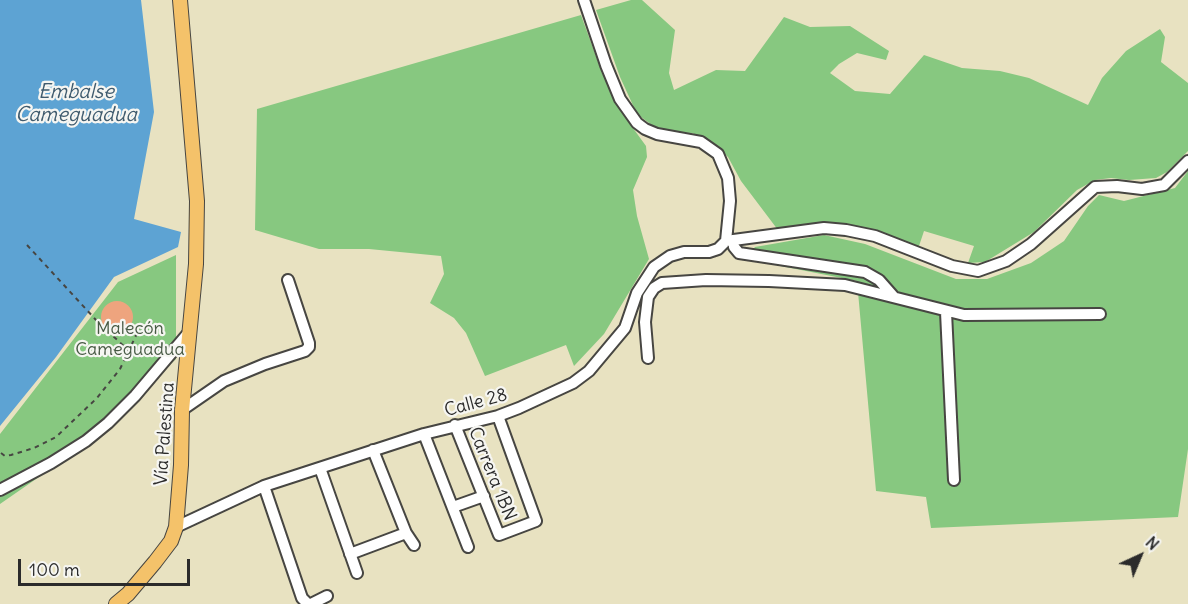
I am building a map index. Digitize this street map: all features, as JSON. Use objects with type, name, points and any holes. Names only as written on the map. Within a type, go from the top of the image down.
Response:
[{"type":"main road","name":"Vía Palestina","points":[[116,604],[142,579],[171,541],[176,527],[182,410],[196,264],[195,165],[180,0]]},
{"type":"street","points":[[584,0],[620,99],[637,123],[657,134],[701,142],[718,154],[728,178],[730,241],[739,253],[866,272],[879,280],[894,297]]},
{"type":"street","name":"Calle 28","points":[[176,527],[264,486],[424,434],[498,416],[573,383],[589,371],[625,328],[637,293],[654,267],[670,256],[684,252],[709,252],[730,241],[824,228],[875,236],[952,267],[978,271],[1006,261],[1031,244],[1095,187],[1117,186],[1142,189],[1164,184],[1188,161]]},
{"type":"street","points":[[182,410],[224,381],[305,351],[309,347],[288,280]]},
{"type":"street","points":[[648,358],[645,322],[648,297],[654,288],[662,283],[706,280],[844,285],[964,315],[1100,314]]},
{"type":"street","points":[[946,312],[954,480]]},
{"type":"street","points":[[0,489],[51,463],[86,441],[108,423],[135,396],[190,331]]},
{"type":"street","name":"Carrera 1BN","points":[[455,425],[499,535],[536,521],[498,416]]},
{"type":"street","points":[[424,434],[468,547]]},
{"type":"street","points":[[373,450],[406,533],[414,545]]},
{"type":"street","points":[[320,468],[357,573]]},
{"type":"street","points":[[264,486],[302,598],[309,604],[327,596]]},
{"type":"street","points":[[453,507],[484,496]]},
{"type":"street","points":[[350,554],[406,533]]},
{"type":"path","points":[[27,245],[96,320],[129,351]]},
{"type":"path","points":[[1,453],[5,456],[11,455],[34,448],[56,437],[98,398],[120,369],[141,325]]},
{"type":"green space","points":[[631,0],[642,0],[675,30],[669,73],[674,90],[716,70],[745,71],[784,17],[810,27],[850,26],[889,51],[886,60],[857,53],[839,64],[830,73],[855,91],[890,94],[924,55],[962,68],[1000,71],[1029,78],[1088,105],[1102,78],[1126,51],[1160,29],[1165,37],[1161,62],[1188,83],[1188,151],[1167,172],[1156,178],[1095,180],[1077,190],[1034,232],[985,262],[968,263],[974,246],[924,231],[918,249],[881,232],[858,227],[818,224],[778,230],[741,181],[728,157],[712,142],[692,133],[668,132],[653,126],[637,114],[620,77],[596,10]]},
{"type":"green space","points":[[581,15],[602,73],[630,124],[646,146],[647,157],[633,190],[637,216],[649,259],[604,334],[574,366],[566,345],[485,376],[466,333],[454,318],[430,303],[444,274],[441,256],[369,249],[319,249],[255,230],[257,109]]},
{"type":"green space","points":[[1188,171],[1188,449],[1178,517],[931,528],[926,497],[876,491],[857,281],[745,259],[755,247],[824,235],[865,244],[956,279],[987,279],[1031,263],[1064,241],[1088,206],[1099,195],[1124,201],[1175,188]]},
{"type":"green space","name":"Malecón Cameguadua","points":[[176,255],[176,359],[75,452],[0,504],[0,434],[118,282]]},
{"type":"water","name":"Embalse Cameguadua","points":[[0,0],[141,0],[154,112],[134,219],[181,232],[178,247],[114,277],[56,357],[0,426]]},
{"type":"building","points":[[117,301],[128,306],[133,317],[128,328],[117,333],[106,328],[101,317],[106,306]]}]
